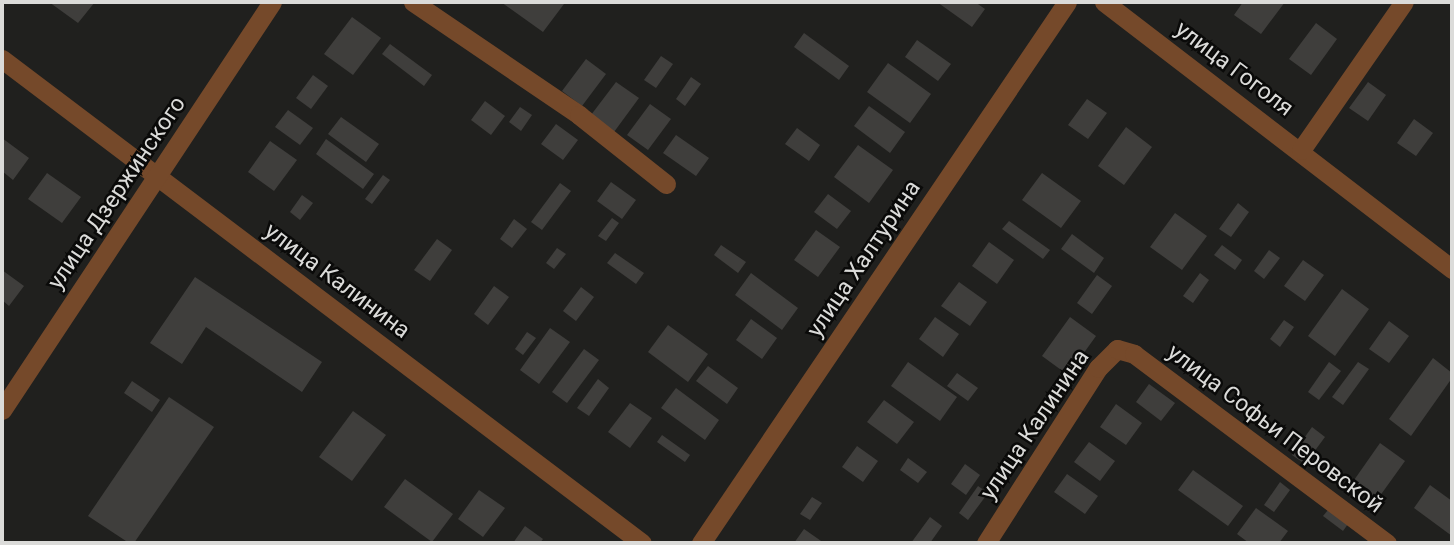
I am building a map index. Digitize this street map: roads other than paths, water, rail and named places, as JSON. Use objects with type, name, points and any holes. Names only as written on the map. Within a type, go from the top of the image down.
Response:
[{"type":"street","name":"улица Дзержинского","points":[[2,410],[159,177],[272,2]]},
{"type":"street","points":[[413,2],[579,115],[666,184]]},
{"type":"street","name":"улица Халтурина","points":[[701,543],[1067,2]]},
{"type":"street","name":"улица Гоголя","points":[[1104,2],[1301,150],[1452,269]]},
{"type":"street","name":"улица Гоголя","points":[[1301,150],[1404,2]]},
{"type":"street","name":"улица Калинина","points":[[2,59],[642,543]]},
{"type":"street","name":"улица Калинина","points":[[986,543],[1098,368],[1117,349],[1134,354]]},
{"type":"street","name":"улица Софьи Перовской","points":[[1134,354],[1387,543]]}]
